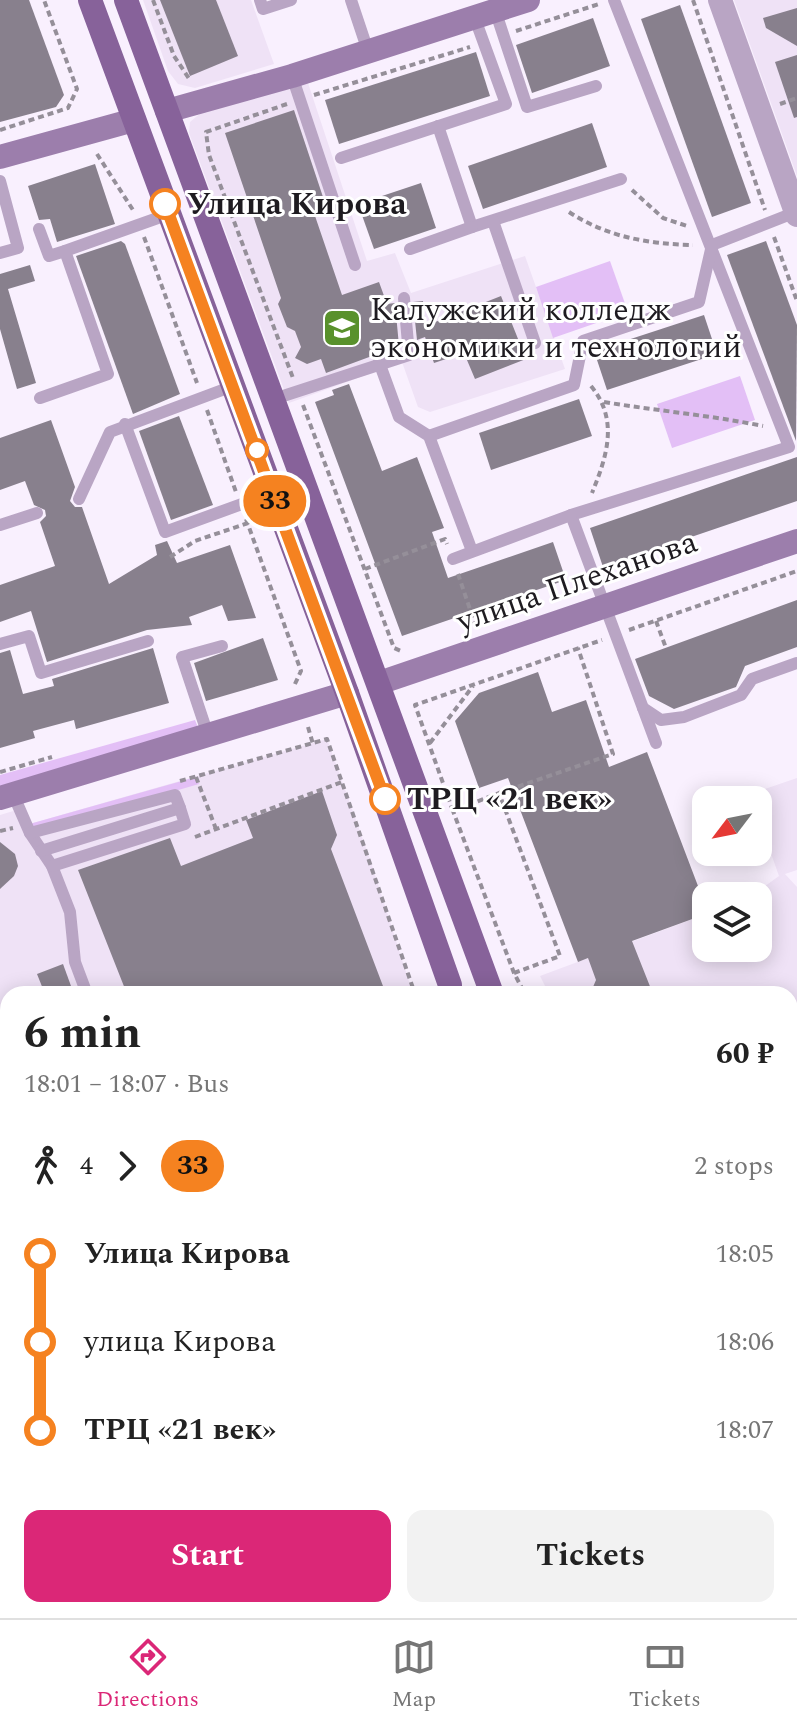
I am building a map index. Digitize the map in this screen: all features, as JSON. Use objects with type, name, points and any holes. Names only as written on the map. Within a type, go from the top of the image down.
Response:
[{"type":"main road","points":[[90,0],[347,693],[450,986]]},
{"type":"main road","points":[[126,0],[489,986]]},
{"type":"main road","points":[[134,120],[167,111]]},
{"type":"main road","points":[[347,693],[379,683]]},
{"type":"street","points":[[167,111],[292,76],[528,0]]},
{"type":"street","points":[[720,0],[793,193]]},
{"type":"street","points":[[0,157],[134,120]]},
{"type":"street","name":"улица Плеханова","points":[[379,683],[797,541]]},
{"type":"street","points":[[7,796],[347,693]]},
{"type":"lane","points":[[260,0],[263,9],[291,0]]},
{"type":"lane","points":[[351,0],[368,51]]},
{"type":"lane","points":[[453,559],[571,515],[789,447],[614,0]]},
{"type":"lane","points":[[484,13],[504,35],[527,107],[596,86]]},
{"type":"lane","points":[[341,158],[506,104],[483,42],[484,13]]},
{"type":"lane","points":[[292,76],[355,265]]},
{"type":"lane","points":[[438,126],[472,227]]},
{"type":"lane","points":[[410,249],[621,179]]},
{"type":"lane","points":[[0,181],[18,248],[0,253]]},
{"type":"lane","points":[[712,245],[769,222],[793,193]]},
{"type":"lane","points":[[39,229],[49,256],[169,214]]},
{"type":"lane","points":[[493,221],[535,343]]},
{"type":"lane","points":[[429,436],[574,385],[583,341],[699,302],[712,245]]},
{"type":"lane","points":[[40,398],[108,374],[65,251]]},
{"type":"lane","points":[[274,399],[379,362],[409,355],[404,298]]},
{"type":"lane","points":[[379,362],[399,417],[429,436],[472,551]]},
{"type":"lane","points":[[79,499],[110,432],[233,386]]},
{"type":"lane","points":[[125,424],[165,532],[272,493]]},
{"type":"lane","points":[[0,525],[37,513]]},
{"type":"lane","points":[[571,515],[656,743]]},
{"type":"lane","points":[[0,644],[29,636],[41,673],[148,641]]},
{"type":"lane","points":[[208,735],[182,657],[222,646]]},
{"type":"lane","points":[[642,707],[661,720],[684,717],[741,695],[752,679],[797,663]]},
{"type":"lane","points":[[30,833],[175,795],[185,824],[52,866]]},
{"type":"lane","points":[[7,796],[52,866],[70,912],[75,962],[84,986]]},
{"type":"lane","points":[[41,851],[180,808]]},
{"type":"path","points":[[0,130],[68,108],[77,89],[44,0]]},
{"type":"path","points":[[153,0],[174,56]]},
{"type":"path","points":[[504,35],[614,0]]},
{"type":"path","points":[[693,0],[797,301]]},
{"type":"path","points":[[209,155],[206,132],[211,128],[483,42]]},
{"type":"path","points":[[778,105],[797,98]]},
{"type":"path","points":[[97,153],[122,188],[139,224],[301,671]]},
{"type":"path","points":[[621,179],[663,218],[701,228]]},
{"type":"path","points":[[552,201],[590,226],[614,235],[660,244],[712,245]]},
{"type":"path","points":[[571,515],[591,496],[605,459],[609,427],[604,402],[577,370]]},
{"type":"path","points":[[604,402],[653,412],[696,412],[764,426],[789,447]]},
{"type":"path","points":[[170,557],[195,541],[248,523]]},
{"type":"path","points":[[365,569],[445,539],[485,647]]},
{"type":"path","points":[[656,621],[666,648]]},
{"type":"path","points":[[453,811],[613,754],[578,648]]},
{"type":"path","points":[[429,744],[474,684]]},
{"type":"path","points":[[415,705],[521,986]]},
{"type":"path","points":[[305,719],[313,744]]},
{"type":"path","points":[[216,829],[196,777],[327,739],[412,986]]},
{"type":"path","points":[[191,839],[342,782]]},
{"type":"path","points":[[499,793],[560,956],[514,973]]},
{"type":"shaded area","points":[[143,0],[251,0],[274,64],[195,88],[178,84],[168,71]]},
{"type":"shaded area","points":[[734,0],[797,0],[797,176]]},
{"type":"shaded area","points":[[307,80],[367,261],[395,253],[411,293],[525,256],[565,369],[430,412],[418,407],[402,362],[289,403],[189,133],[190,122],[203,111]]},
{"type":"shaded area","points":[[610,261],[628,312],[553,338],[536,287]]},
{"type":"shaded area","points":[[740,376],[755,420],[672,448],[657,404]]},
{"type":"shaded area","points":[[195,720],[199,730],[0,788],[0,775]]},
{"type":"shaded area","points":[[327,739],[410,986],[0,986],[0,815],[20,809],[26,825]]},
{"type":"shaded area","points":[[196,777],[199,784],[30,833],[26,825]]},
{"type":"shaded area","points":[[797,778],[797,870],[785,874],[797,887],[797,986],[545,986],[540,976],[692,919],[692,962],[772,962],[771,882],[779,876],[772,856],[772,787]]},
{"type":"building","points":[[0,0],[29,0],[64,95],[56,107],[0,122]]},
{"type":"building","points":[[160,0],[216,0],[238,56],[190,76]]},
{"type":"building","points":[[680,5],[751,203],[712,217],[641,19]]},
{"type":"building","points":[[797,8],[797,46],[766,28],[763,18]]},
{"type":"building","points":[[593,18],[610,66],[532,93],[516,45]]},
{"type":"building","points":[[476,52],[490,96],[339,144],[325,100]]},
{"type":"building","points":[[797,55],[797,117],[794,118],[775,62]]},
{"type":"building","points":[[294,110],[327,209],[314,213],[342,295],[379,282],[387,304],[395,303],[399,346],[326,373],[321,359],[307,364],[295,358],[301,347],[295,331],[287,327],[278,304],[281,298],[225,133]]},
{"type":"building","points":[[592,123],[607,167],[483,209],[468,166]]},
{"type":"building","points":[[95,164],[115,224],[57,242],[50,219],[39,220],[28,186]]},
{"type":"building","points":[[421,183],[436,228],[374,249],[358,204]]},
{"type":"building","points":[[121,241],[125,244],[180,394],[133,414],[76,256]]},
{"type":"building","points":[[766,241],[797,325],[796,441],[727,255]]},
{"type":"building","points":[[30,265],[35,281],[8,289],[36,383],[17,389],[0,329],[0,274]]},
{"type":"building","points":[[501,296],[526,359],[475,379],[464,353],[434,363],[425,337],[417,340],[413,302],[423,301],[425,326]]},
{"type":"building","points":[[704,315],[717,354],[607,390],[594,351]]},
{"type":"building","points":[[349,384],[382,471],[417,457],[444,528],[432,532],[448,578],[553,542],[566,580],[402,636],[315,402],[334,395],[332,390]]},
{"type":"building","points":[[579,399],[592,436],[491,470],[479,433]]},
{"type":"building","points":[[179,416],[213,505],[171,520],[139,431]]},
{"type":"building","points":[[51,420],[75,487],[70,501],[75,507],[82,507],[109,584],[157,555],[155,545],[167,541],[177,563],[230,545],[256,618],[228,621],[222,605],[189,617],[192,625],[147,630],[47,662],[31,611],[0,622],[0,585],[55,566],[40,522],[46,516],[45,510],[34,505],[25,481],[0,490],[0,438]]},
{"type":"building","points":[[797,457],[797,501],[603,567],[590,528]]},
{"type":"building","points":[[797,600],[797,647],[745,666],[736,687],[674,709],[649,696],[635,659]]},
{"type":"building","points":[[263,638],[278,680],[206,701],[194,663]]},
{"type":"building","points":[[153,648],[169,703],[76,729],[74,720],[33,731],[35,738],[0,748],[0,653],[10,650],[23,694],[54,686],[52,679]]},
{"type":"building","points":[[538,672],[552,712],[586,700],[609,767],[647,752],[696,882],[692,882],[692,919],[632,941],[650,986],[593,986],[596,980],[588,958],[578,962],[508,778],[479,788],[455,721],[479,693]]},
{"type":"building","points":[[322,791],[337,835],[331,849],[383,986],[124,986],[78,870],[170,838],[181,866],[253,838],[246,820]]},
{"type":"building","points":[[0,842],[15,854],[18,866],[14,876],[0,889]]},
{"type":"building","points":[[63,964],[71,986],[42,986],[37,974]]},
{"type":"bus line","name":"33","points":[[165,204],[385,799]]},
{"type":"place","name":"Улица Кирова","points":[[165,204]]},
{"type":"place","name":"Калужский колледж экономики и технологий","points":[[342,328]]},
{"type":"place","name":"ТРЦ «21 век»","points":[[385,799]]}]
